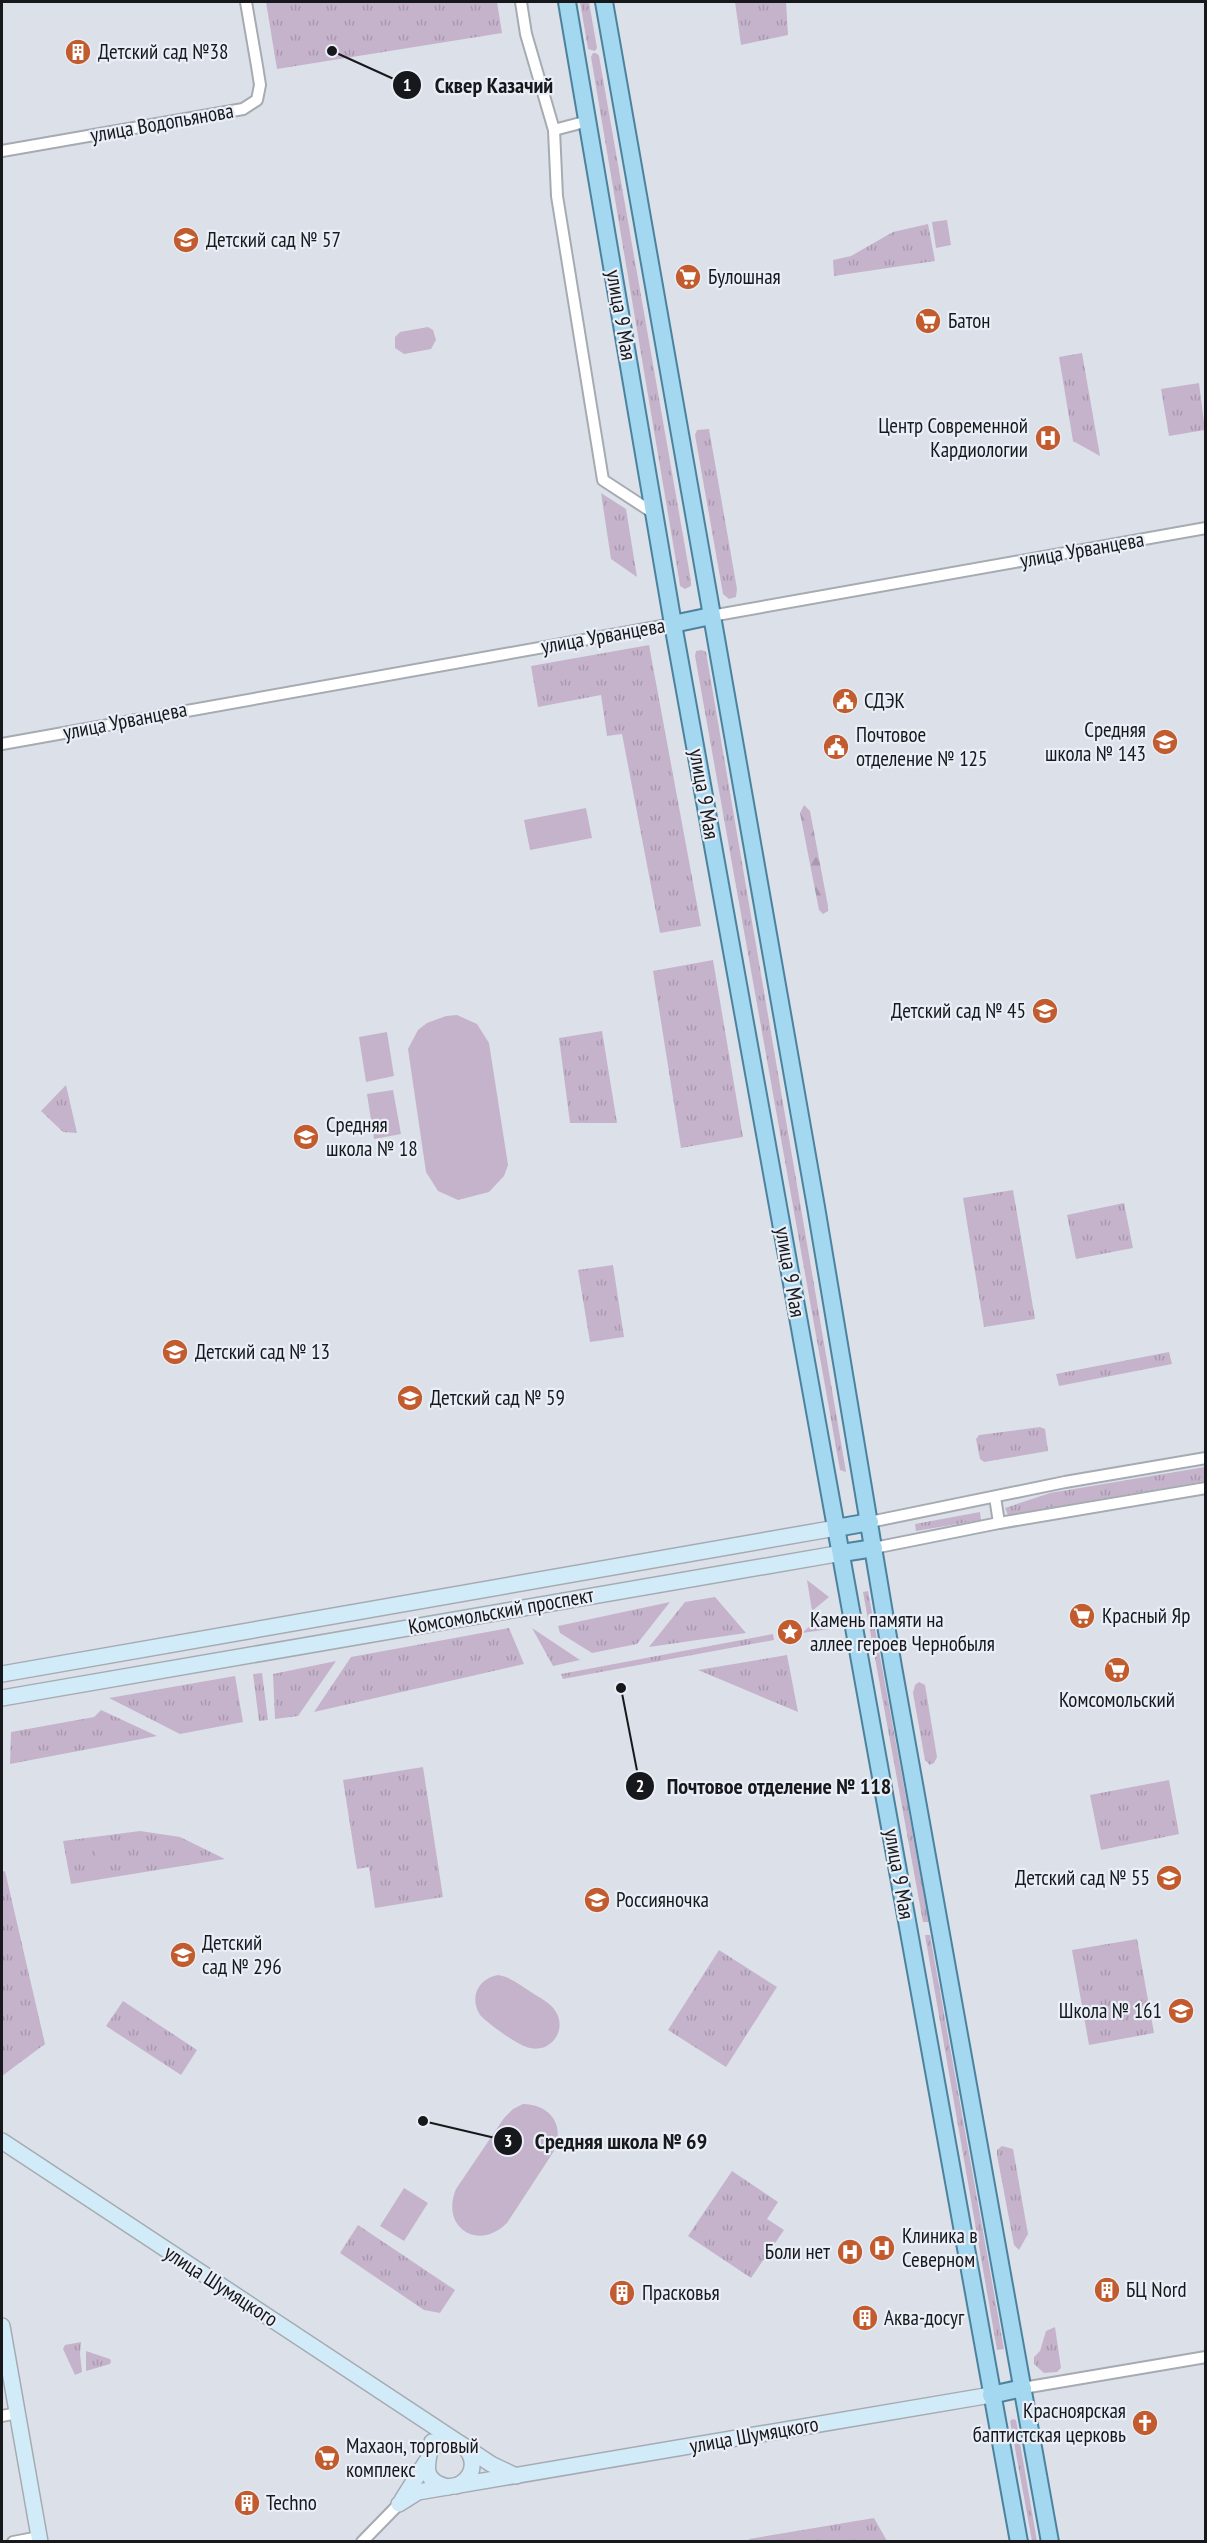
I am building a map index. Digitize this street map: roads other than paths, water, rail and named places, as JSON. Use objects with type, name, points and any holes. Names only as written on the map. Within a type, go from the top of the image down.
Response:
[{"type":"main road","name":"улица 9 Мая","points":[[567,2],[673,624],[943,2109],[991,2395],[1019,2541]]},
{"type":"main road","name":"улица 9 Мая","points":[[604,2],[816,1208],[917,1799],[1050,2541]]},
{"type":"main road","name":"улица Урванцева","points":[[673,624],[711,616]]},
{"type":"main road","name":"Комсомольский проспект","points":[[2,1674],[293,1622],[540,1582],[720,1547],[870,1522]]},
{"type":"main road","name":"Комсомольский проспект","points":[[2,1698],[874,1548]]},
{"type":"main road","points":[[293,1622],[297,1646]]},
{"type":"main road","name":"улица Шумяцкого","points":[[6,2149],[429,2422],[490,2464],[516,2476]]},
{"type":"main road","points":[[2,2326],[9,2415],[39,2539]]},
{"type":"main road","points":[[991,2395],[1023,2388]]},
{"type":"main road","name":"улица Шумяцкого","points":[[399,2504],[418,2492],[991,2395]]},
{"type":"main road","points":[[399,2504],[428,2457],[439,2443],[458,2442],[465,2446],[472,2458],[471,2472],[468,2479],[452,2487],[434,2482],[427,2469],[428,2457],[432,2433],[429,2422]]},
{"type":"street","name":"улица Водопьянова","points":[[2,151],[243,109],[257,100],[260,85],[246,2]]},
{"type":"street","points":[[521,2],[526,33],[554,130],[557,196],[603,480],[655,513]]},
{"type":"street","points":[[554,130],[588,121]]},
{"type":"street","name":"улица Урванцева","points":[[711,616],[1206,528]]},
{"type":"street","name":"улица Урванцева","points":[[2,744],[673,624]]},
{"type":"street","name":"Комсомольский проспект","points":[[870,1522],[1065,1482],[1206,1458]]},
{"type":"street","name":"Комсомольский проспект","points":[[874,1548],[999,1523],[1206,1488]]},
{"type":"street","points":[[995,1497],[999,1523]]},
{"type":"street","points":[[1023,2388],[1206,2357]]},
{"type":"street","points":[[362,2541],[399,2504]]},
{"type":"street","points":[[13,2541],[39,2539]]},
{"type":"place","name":"Сквер Казачий","points":[[332,51]]},
{"type":"place","name":"Детский сад №38","points":[[78,52]]},
{"type":"place","name":"Детский сад № 57","points":[[186,240]]},
{"type":"place","name":"Булошная","points":[[688,277]]},
{"type":"place","name":"Батон","points":[[928,321]]},
{"type":"place","name":"Центр Современной Кардиологии","points":[[1048,438]]},
{"type":"place","name":"СДЭК","points":[[845,701]]},
{"type":"place","name":"Средняя школа № 143","points":[[1165,742]]},
{"type":"place","name":"Почтовое отделение № 125","points":[[836,747]]},
{"type":"place","name":"Детский сад № 45","points":[[1045,1011]]},
{"type":"place","name":"Средняя школа № 18","points":[[306,1137]]},
{"type":"place","name":"Детский сад № 13","points":[[175,1352]]},
{"type":"place","name":"Детский сад № 59","points":[[410,1398]]},
{"type":"place","name":"Красный Яр","points":[[1082,1616]]},
{"type":"place","name":"Камень памяти на аллее героев Чернобыля","points":[[790,1632]]},
{"type":"place","name":"Комсомольский","points":[[1117,1670]]},
{"type":"place","name":"Почтовое отделение № 118","points":[[621,1688]]},
{"type":"place","name":"Детский сад № 55","points":[[1169,1878]]},
{"type":"place","name":"Россияночка","points":[[597,1900]]},
{"type":"place","name":"Детский сад № 296","points":[[183,1955]]},
{"type":"place","name":"Школа № 161","points":[[1181,2011]]},
{"type":"place","name":"Средняя школа № 69","points":[[423,2121]]},
{"type":"place","name":"Клиника в Северном","points":[[882,2248]]},
{"type":"place","name":"Боли нет","points":[[850,2252]]},
{"type":"place","name":"БЦ Nord","points":[[1107,2290]]},
{"type":"place","name":"Прасковья","points":[[622,2293]]},
{"type":"place","name":"Аква-досуг","points":[[865,2318]]},
{"type":"place","name":"Красноярская баптистская церковь","points":[[1145,2423]]},
{"type":"place","name":"Махаон, торговый комплекс","points":[[327,2458]]},
{"type":"place","name":"Techno","points":[[247,2503]]}]
